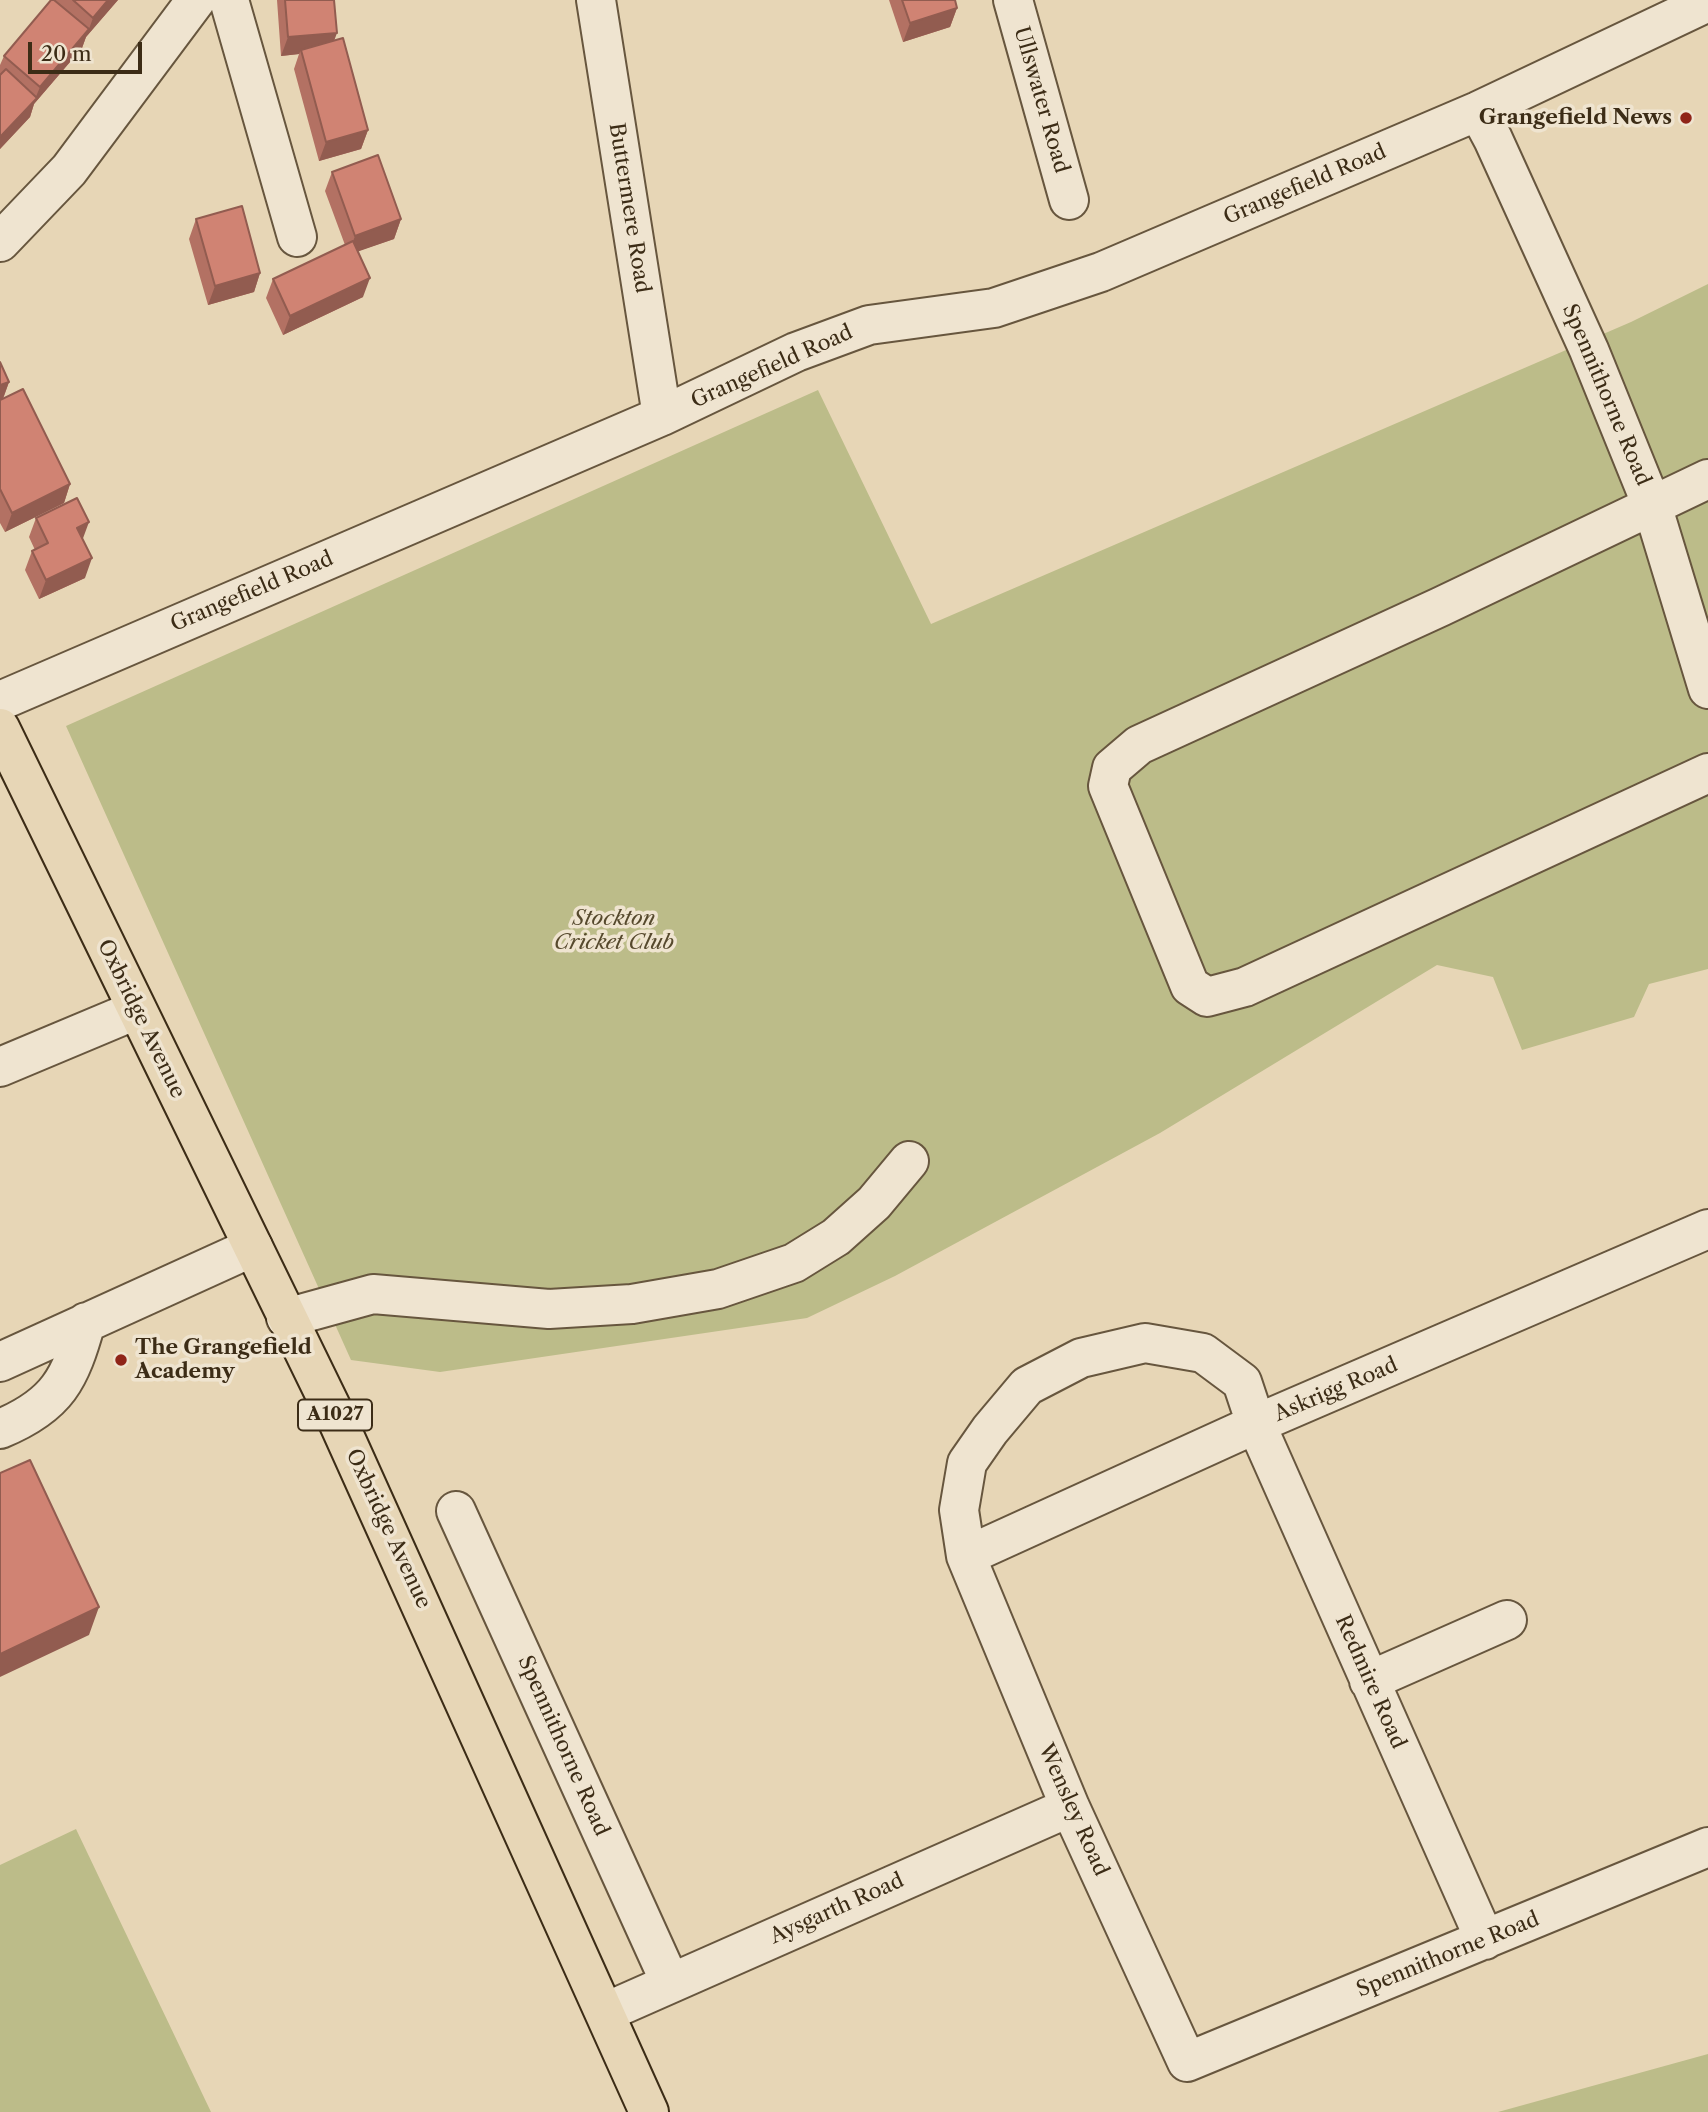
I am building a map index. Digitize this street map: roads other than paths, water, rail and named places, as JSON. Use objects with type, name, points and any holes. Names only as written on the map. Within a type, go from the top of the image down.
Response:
[{"type":"main road","name":"Oxbridge Avenue","points":[[0,728],[389,1530],[649,2112]]},
{"type":"street","points":[[0,242],[69,170],[196,0]]},
{"type":"street","points":[[229,0],[297,237]]},
{"type":"street","name":"Buttermere Road","points":[[596,0],[662,416]]},
{"type":"street","name":"Ullswater Road","points":[[1013,0],[1069,200]]},
{"type":"street","name":"Grangefield Road","points":[[0,701],[662,416],[796,352],[869,325],[994,308],[1101,272],[1478,111],[1708,2]]},
{"type":"street","name":"Spennithorne Road","points":[[1478,111],[1589,350],[1653,508],[1708,690]]},
{"type":"street","points":[[1708,479],[1653,508],[1139,745],[1112,768],[1108,786],[1190,986],[1198,994],[1207,997],[1245,987],[1708,774]]},
{"type":"street","points":[[0,1067],[136,1010]]},
{"type":"street","points":[[286,1318],[373,1294],[549,1309],[632,1304],[718,1289],[794,1263],[836,1237],[874,1203],[908,1161]]},
{"type":"street","name":"Askrigg Road","points":[[966,1556],[1256,1424],[1708,1229]]},
{"type":"street","points":[[0,1362],[253,1247]]},
{"type":"street","points":[[0,1429],[25,1418],[55,1393],[74,1368],[86,1322]]},
{"type":"street","points":[[966,1556],[959,1510],[967,1463],[1027,1386],[1081,1359],[1145,1343],[1203,1353],[1242,1382],[1256,1424]]},
{"type":"street","name":"Redmire Road","points":[[1256,1424],[1485,1940]]},
{"type":"street","name":"Spennithorne Road","points":[[456,1511],[670,1982]]},
{"type":"street","name":"Wensley Road","points":[[966,1556],[1070,1807],[1187,2062]]},
{"type":"street","points":[[1369,1681],[1507,1620]]},
{"type":"street","name":"Aysgarth Road","points":[[606,2012],[1070,1807]]},
{"type":"street","name":"Spennithorne Road","points":[[1187,2062],[1708,1847]]},
{"type":"place","name":"Grangefield News","points":[[1686,118]]},
{"type":"place","name":"The Grangefield Academy","points":[[121,1360]]},
{"type":"park label","name":"Stockton Cricket Club","points":[[614,931]]}]
